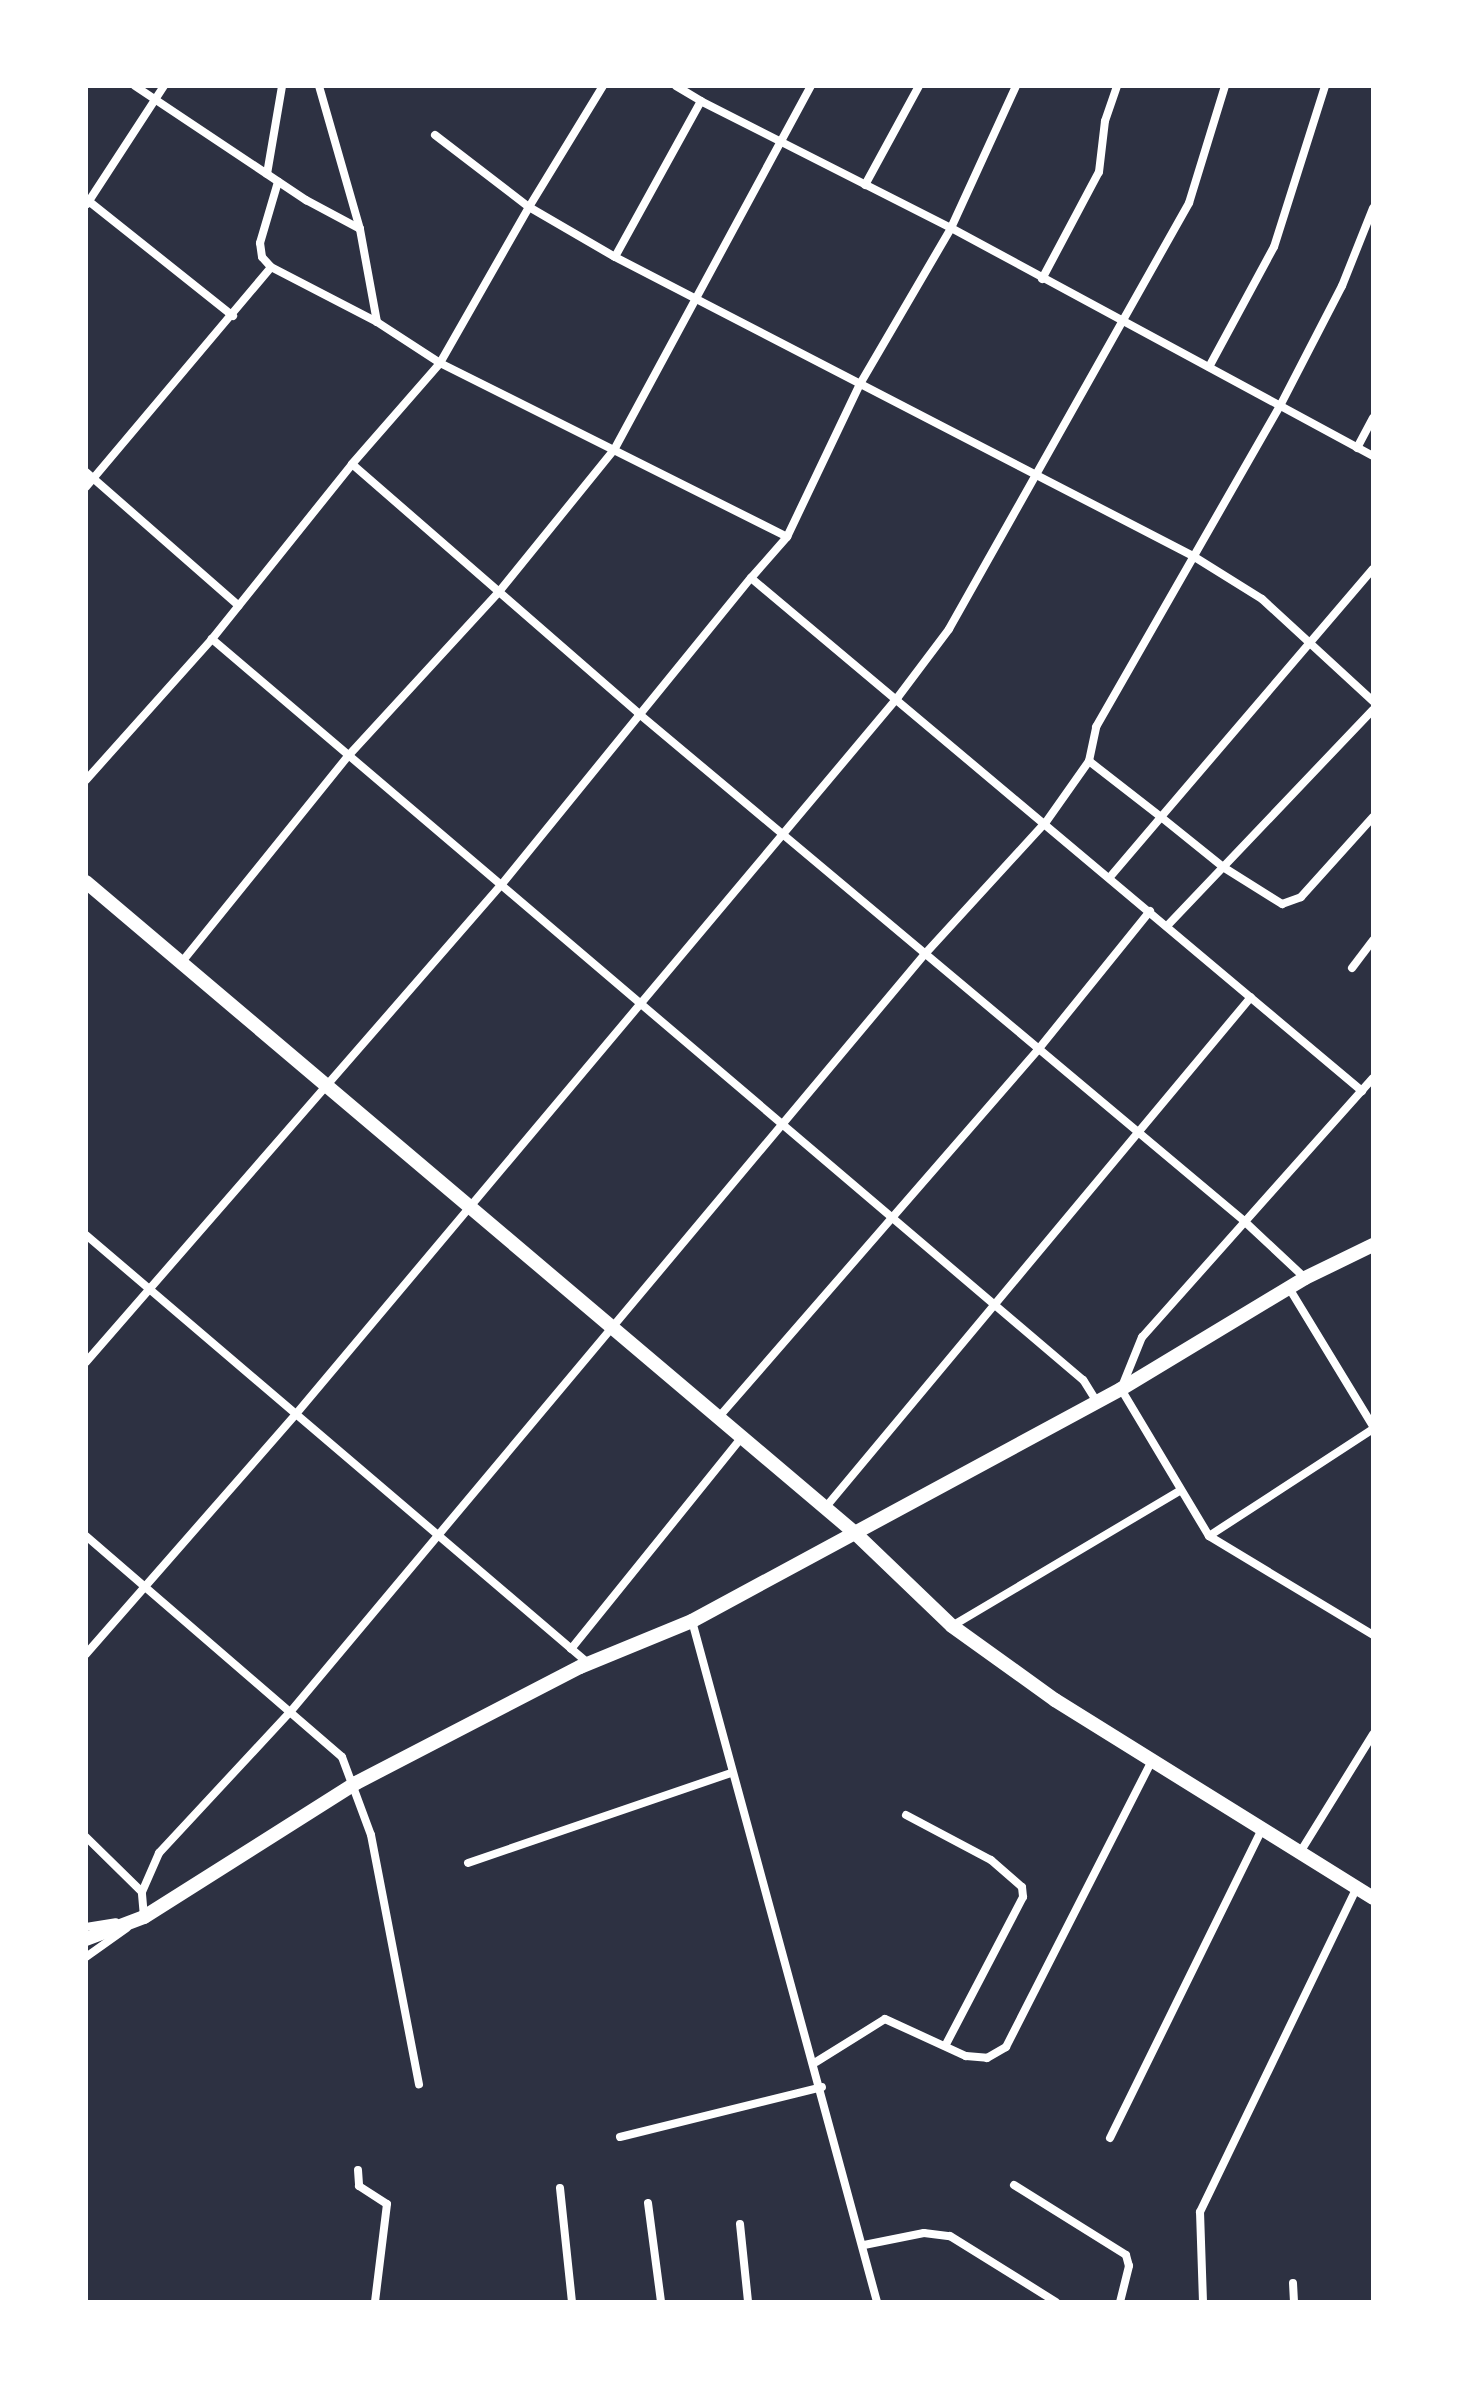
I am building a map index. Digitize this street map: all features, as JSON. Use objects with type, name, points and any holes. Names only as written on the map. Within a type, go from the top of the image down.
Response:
[{"type":"street","points":[[135,86],[278,182],[360,229]]},
{"type":"street","points":[[164,86],[87,202],[233,316]]},
{"type":"street","points":[[267,174],[282,86]]},
{"type":"street","points":[[319,86],[360,229],[377,322]]},
{"type":"street","points":[[86,780],[212,639],[352,464],[440,363],[529,207],[603,86]]},
{"type":"street","points":[[676,86],[951,228],[1373,456]]},
{"type":"street","points":[[181,963],[349,755],[498,593],[614,450],[811,86]]},
{"type":"street","points":[[865,185],[919,86]]},
{"type":"street","points":[[86,1362],[502,884],[638,713],[787,537],[860,384],[951,228],[1016,86]]},
{"type":"street","points":[[1042,279],[1099,172],[1105,121],[1117,86]]},
{"type":"street","points":[[86,1654],[296,1414],[898,697],[976,585],[1189,203],[1225,86]]},
{"type":"street","points":[[1209,367],[1274,247],[1325,86]]},
{"type":"street","points":[[615,257],[701,101]]},
{"type":"street","points":[[435,135],[529,207],[615,257],[1193,556],[1262,599],[1373,701]]},
{"type":"street","points":[[278,182],[260,243],[262,257],[271,267],[377,322],[440,363],[787,537]]},
{"type":"street","points":[[144,1917],[142,1892],[159,1853],[291,1711],[439,1537],[609,1327],[924,955],[1046,822],[1089,761],[1096,727],[1281,404],[1342,286],[1373,208]]},
{"type":"street","points":[[86,487],[90,475],[233,316],[271,267]]},
{"type":"street","points":[[1357,448],[1373,418]]},
{"type":"street","points":[[352,464],[638,713],[1138,1136],[1243,1220],[1305,1278]]},
{"type":"street","points":[[90,475],[239,606]]},
{"type":"street","points":[[1110,877],[1373,569]]},
{"type":"street","points":[[751,578],[898,697],[1362,1091]]},
{"type":"street","points":[[212,639],[1083,1380],[1097,1402]]},
{"type":"street","points":[[1167,926],[1373,710]]},
{"type":"street","points":[[1089,761],[1223,867],[1274,902],[1290,902],[1373,817]]},
{"type":"street","points":[[86,882],[467,1208],[855,1533],[952,1626],[1152,1761],[1298,1855],[1373,1898]]},
{"type":"street","points":[[718,1418],[1037,1051],[1150,911]]},
{"type":"street","points":[[1352,968],[1373,940]]},
{"type":"street","points":[[825,1509],[993,1303],[1138,1136],[1251,997]]},
{"type":"street","points":[[1121,1389],[1142,1337],[1243,1220],[1373,1078]]},
{"type":"street","points":[[86,1235],[588,1663]]},
{"type":"street","points":[[86,1957],[356,1783],[588,1663],[692,1621],[1121,1389],[1305,1278],[1373,1245]]},
{"type":"street","points":[[1209,1536],[1373,1428],[1289,1288]]},
{"type":"street","points":[[1121,1389],[1179,1491],[1209,1536],[1373,1635]]},
{"type":"street","points":[[571,1649],[741,1438]]},
{"type":"street","points":[[952,1626],[1179,1491]]},
{"type":"street","points":[[86,1536],[147,1585],[342,1757],[356,1783],[371,1835],[419,2084]]},
{"type":"street","points":[[692,1621],[731,1773],[816,2062],[877,2302]]},
{"type":"street","points":[[1298,1855],[1373,1734]]},
{"type":"street","points":[[816,2062],[885,2019],[979,2059],[1006,2047],[1152,1761]]},
{"type":"street","points":[[468,1863],[731,1773]]},
{"type":"street","points":[[906,1815],[991,1860],[1022,1887],[1023,1897],[945,2046]]},
{"type":"street","points":[[1110,2138],[1261,1831]]},
{"type":"street","points":[[86,1837],[142,1892]]},
{"type":"street","points":[[1203,2302],[1200,2212],[1356,1889]]},
{"type":"street","points":[[86,1927],[144,1917]]},
{"type":"street","points":[[86,1939],[144,1917]]},
{"type":"street","points":[[620,2137],[822,2087]]},
{"type":"street","points":[[358,2170],[359,2186],[387,2204],[375,2302]]},
{"type":"street","points":[[1014,2185],[1126,2255],[1129,2266],[1120,2302]]},
{"type":"street","points":[[560,2188],[572,2302]]},
{"type":"street","points":[[648,2203],[661,2302]]},
{"type":"street","points":[[740,2224],[748,2302]]},
{"type":"street","points":[[864,2245],[924,2233],[950,2236],[1056,2302]]},
{"type":"street","points":[[1293,2283],[1294,2302]]}]
